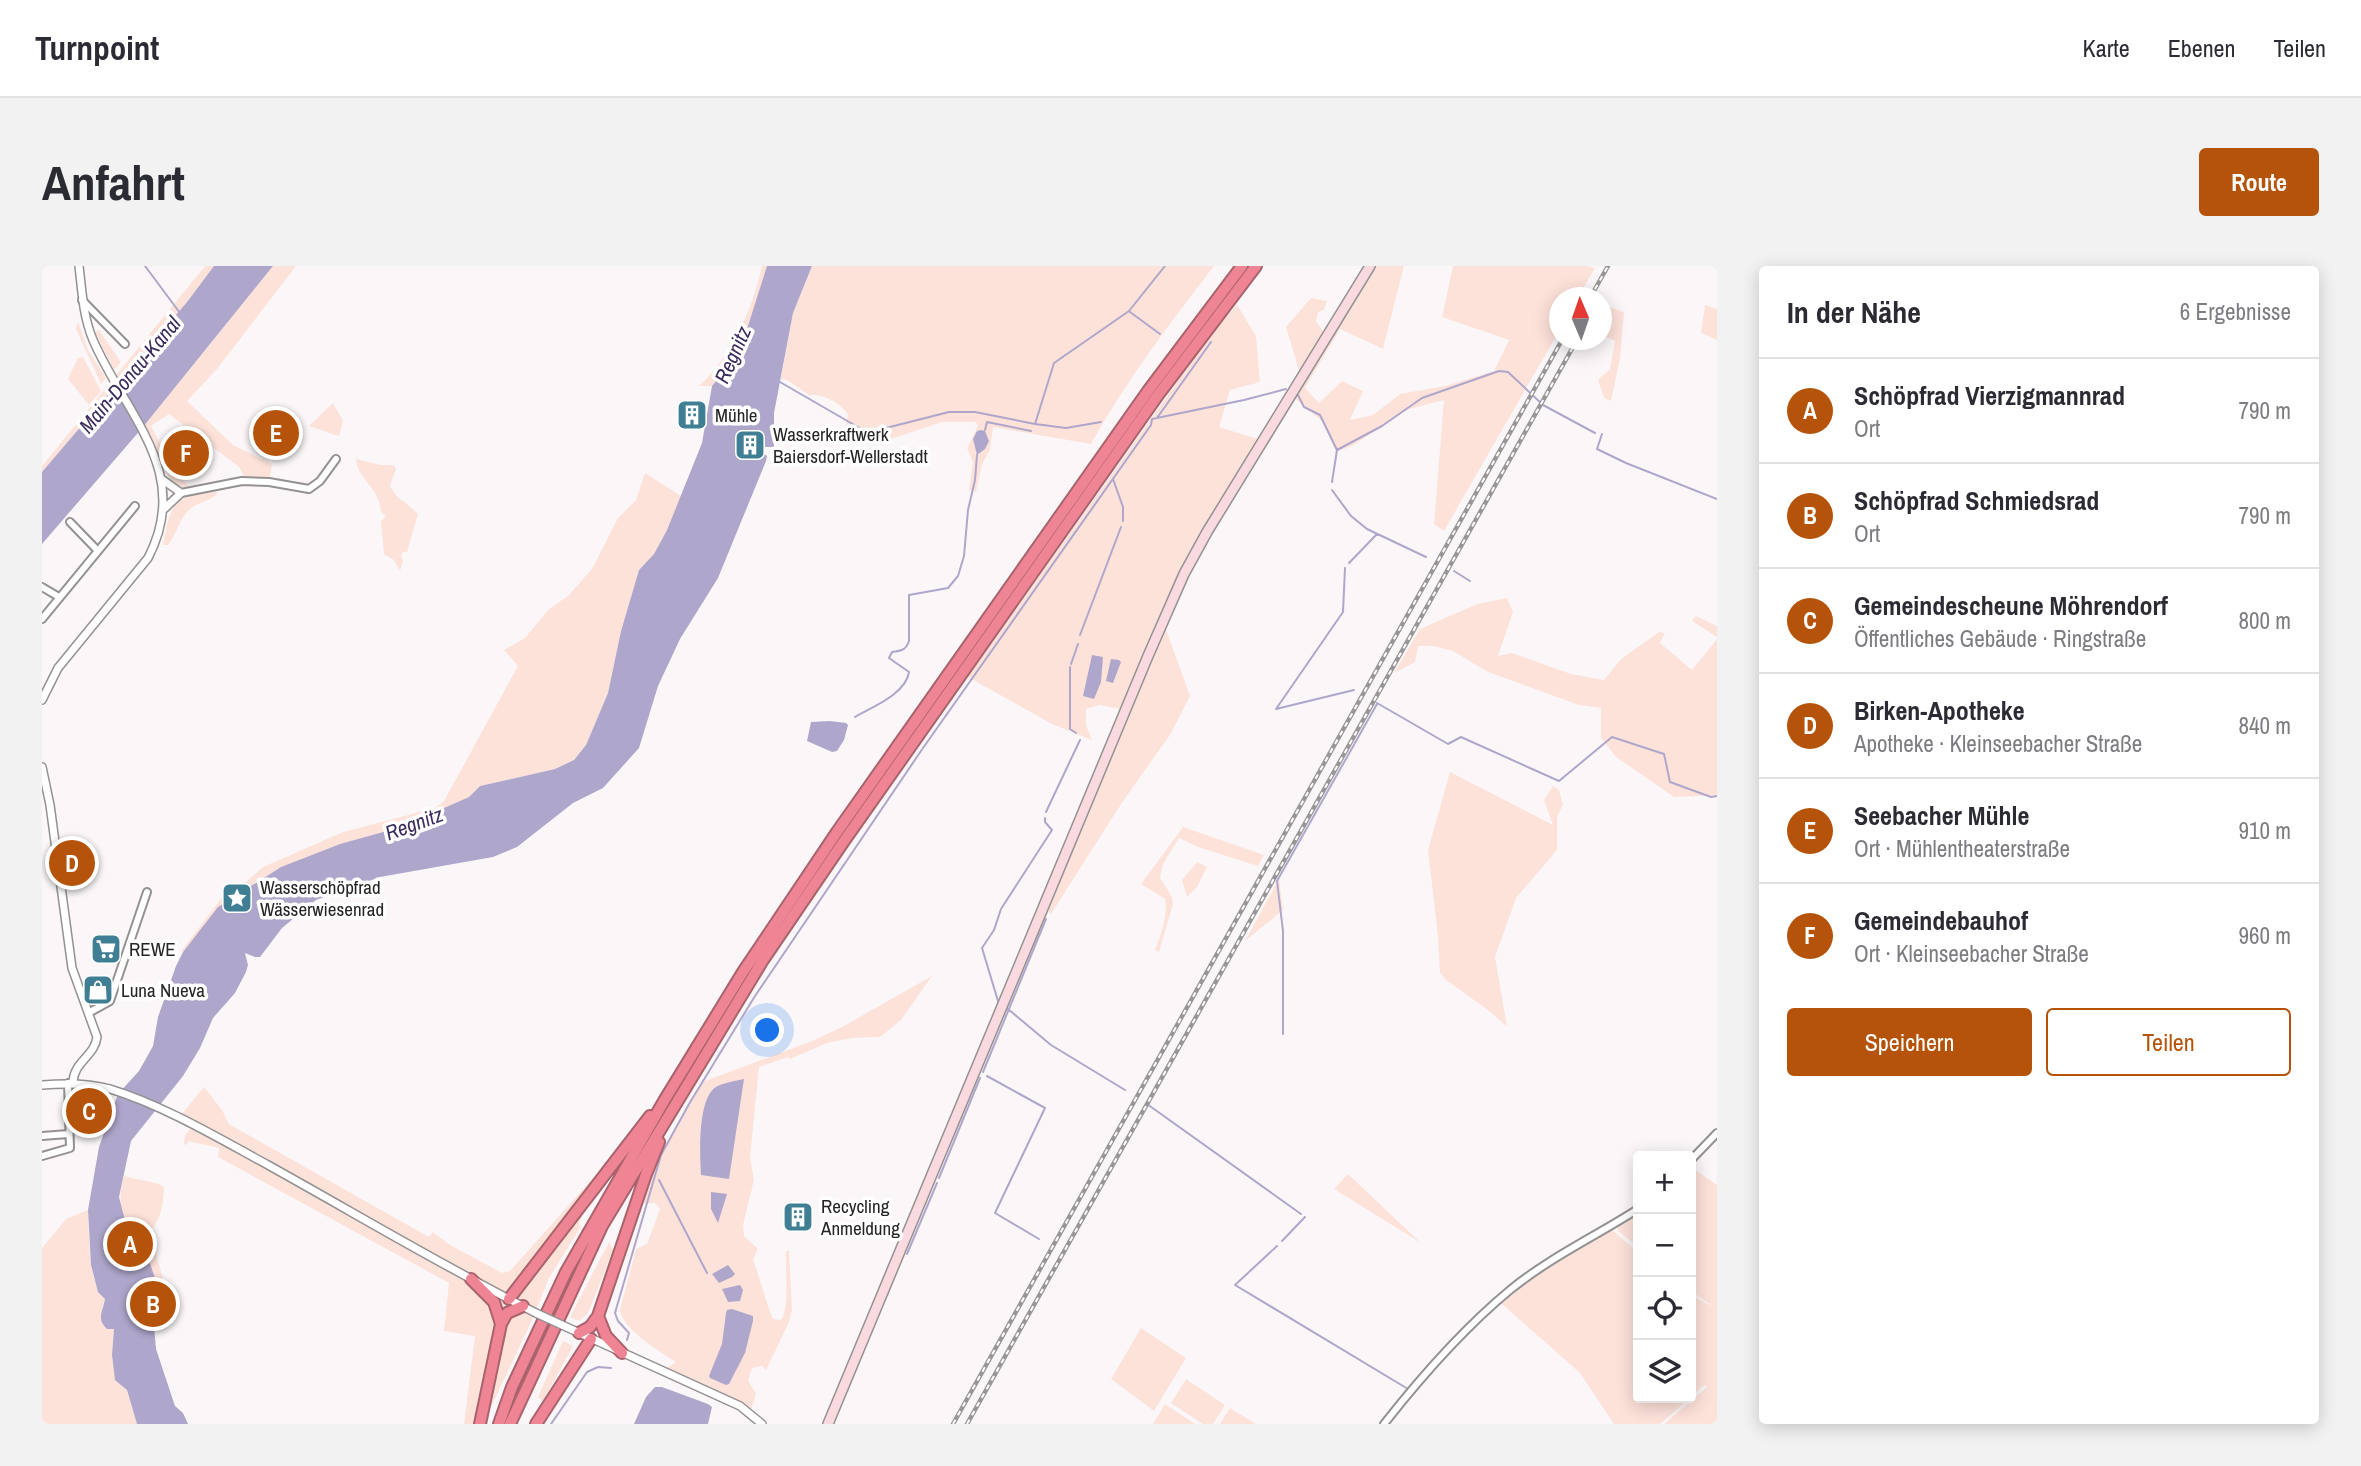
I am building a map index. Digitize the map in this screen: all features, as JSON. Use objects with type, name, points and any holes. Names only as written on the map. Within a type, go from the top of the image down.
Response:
[{"type":"highway","points":[[499,1424],[512,1387],[566,1272],[664,1101],[743,972],[837,832],[1148,391],[1242,266]]},
{"type":"highway","points":[[510,1424],[602,1226],[677,1098],[763,960],[1158,395],[1256,266]]},
{"type":"highway","points":[[579,1333],[590,1326],[598,1316],[646,1174],[677,1098]]},
{"type":"highway","points":[[509,1299],[639,1129],[664,1101]]},
{"type":"highway","points":[[471,1279],[494,1303],[501,1324]]},
{"type":"highway","points":[[480,1424],[501,1324],[510,1310],[523,1306]]},
{"type":"highway","points":[[598,1316],[606,1336],[622,1353]]},
{"type":"highway","points":[[536,1424],[591,1339]]},
{"type":"main road","points":[[828,1424],[1184,575],[1232,491],[1370,266]]},
{"type":"street","points":[[42,700],[44,686],[148,558],[157,542],[164,509],[162,480],[153,453],[89,331],[82,300],[79,266]]},
{"type":"street","points":[[82,300],[124,344]]},
{"type":"street","points":[[164,509],[181,493],[242,481],[269,482],[309,489],[320,481],[336,459]]},
{"type":"street","points":[[162,480],[181,493]]},
{"type":"street","points":[[43,616],[135,506]]},
{"type":"street","points":[[69,523],[98,551]]},
{"type":"street","points":[[42,587],[59,597]]},
{"type":"street","points":[[42,768],[72,968],[96,1030],[96,1043],[77,1065],[70,1083],[70,1146],[68,1150],[42,1156]]},
{"type":"street","points":[[90,1012],[110,1001],[147,892]]},
{"type":"street","points":[[42,1085],[93,1085],[119,1092],[180,1119],[509,1299],[740,1406],[762,1424]]},
{"type":"street","points":[[1696,1155],[1717,1133]]},
{"type":"street","points":[[42,1136],[68,1134]]},
{"type":"street","points":[[1384,1424],[1451,1348],[1510,1290],[1633,1212]]},
{"type":"shaded area","points":[[205,266],[214,266],[187,302],[42,472],[42,466]]},
{"type":"shaded area","points":[[273,266],[296,266],[217,369],[187,401],[233,445],[272,464],[269,484],[249,485],[239,467],[169,414],[151,426],[178,477],[189,486],[182,487],[168,476],[149,434],[143,427]]},
{"type":"shaded area","points":[[762,266],[767,266],[760,291],[736,353],[712,386],[699,386],[722,360],[740,331]]},
{"type":"shaded area","points":[[812,266],[1214,266],[1134,375],[1091,444],[993,427],[990,450],[982,464],[976,492],[969,490],[973,462],[967,448],[978,426],[976,422],[942,422],[876,444],[843,443],[848,414],[845,410],[830,400],[809,395],[787,380],[781,379],[793,313]]},
{"type":"shaded area","points":[[1365,266],[1404,266],[1383,349],[1340,329],[1305,388],[1319,403],[1342,381],[1363,391],[1350,420],[1373,415],[1400,394],[1445,386],[1494,371],[1509,340],[1442,317],[1453,266],[1595,268],[1584,287],[1549,287],[1549,348],[1444,531],[1434,524],[1444,400],[1406,410],[1352,446],[1336,452],[1323,422],[1291,395],[1301,377],[1286,327],[1311,298],[1327,301],[1324,310],[1318,312],[1316,321],[1325,334]]},
{"type":"shaded area","points":[[1237,305],[1256,336],[1260,382],[1230,390],[1219,427],[1261,440],[1163,621],[1190,696],[1170,735],[1121,804],[1051,914],[1039,901],[1121,709],[1100,705],[1086,709],[1086,725],[1092,740],[1052,724],[968,677],[1212,333]]},
{"type":"shaded area","points":[[1705,305],[1717,309],[1717,340],[1701,333]]},
{"type":"shaded area","points":[[1612,308],[1624,312],[1620,359],[1611,401],[1604,398],[1598,380],[1610,369],[1615,341],[1612,340]]},
{"type":"shaded area","points":[[78,322],[88,350],[106,378],[101,384],[76,329]]},
{"type":"shaded area","points":[[99,330],[121,362],[114,370],[95,332]]},
{"type":"shaded area","points":[[83,357],[101,391],[89,405],[68,379],[78,358]]},
{"type":"shaded area","points":[[333,403],[343,421],[339,436],[309,426]]},
{"type":"shaded area","points":[[356,459],[394,465],[396,469],[390,486],[396,495],[418,514],[407,552],[403,552],[401,556],[403,561],[400,571],[394,560],[384,554],[381,521],[386,516],[381,512],[376,496],[360,472]]},
{"type":"shaded area","points":[[645,473],[681,496],[654,554],[639,570],[621,631],[608,693],[586,745],[574,760],[555,769],[480,786],[469,797],[401,827],[340,844],[281,867],[224,902],[183,952],[220,900],[263,867],[343,832],[435,808],[444,801],[518,666],[504,650],[525,638],[548,610],[568,596],[592,569],[618,518],[636,500]]},
{"type":"shaded area","points":[[218,492],[189,510],[168,545],[163,545],[172,510],[177,504],[192,496]]},
{"type":"shaded area","points":[[1507,598],[1513,612],[1498,656],[1512,653],[1571,674],[1604,680],[1621,659],[1659,632],[1665,633],[1660,643],[1692,670],[1717,639],[1717,795],[1674,797],[1616,757],[1601,738],[1601,708],[1579,705],[1488,672],[1453,651],[1433,646],[1418,646],[1415,662],[1394,673],[1420,629],[1477,604]]},
{"type":"shaded area","points":[[1696,616],[1717,626],[1717,637],[1692,621]]},
{"type":"shaded area","points":[[1450,772],[1553,825],[1544,800],[1553,786],[1559,790],[1563,805],[1557,817],[1557,850],[1516,898],[1495,957],[1507,1027],[1440,973],[1428,850]]},
{"type":"shaded area","points":[[1183,827],[1264,855],[1258,866],[1198,847],[1179,838],[1163,864],[1160,878],[1172,897],[1173,904],[1159,952],[1155,950],[1165,918],[1165,899],[1141,884]]},
{"type":"shaded area","points":[[1197,862],[1207,867],[1197,887],[1187,897],[1182,880]]},
{"type":"shaded area","points":[[1279,879],[1283,910],[1245,941]]},
{"type":"shaded area","points":[[932,976],[901,1020],[880,1037],[852,1038],[827,1043],[790,1059],[788,1057],[759,1067],[750,1157],[754,1180],[743,1225],[744,1236],[758,1249],[753,1259],[773,1319],[781,1320],[784,1314],[786,1251],[789,1251],[792,1310],[766,1370],[762,1366],[752,1368],[748,1380],[756,1394],[751,1410],[667,1368],[676,1362],[635,1332],[620,1310],[636,1249],[647,1244],[660,1209],[655,1203],[641,1204],[650,1173],[702,1082],[812,1041]]},
{"type":"shaded area","points":[[204,1087],[229,1124],[429,1237],[433,1232],[450,1245],[502,1273],[510,1271],[602,1168],[579,1223],[580,1228],[549,1278],[483,1424],[464,1424],[475,1336],[444,1331],[449,1283],[218,1157],[219,1148],[188,1141],[187,1145],[184,1144],[185,1135],[190,1129],[302,1188],[306,1182],[182,1114]]},
{"type":"shaded area","points":[[1696,1170],[1717,1185],[1717,1424],[1664,1424],[1688,1403],[1696,1403],[1696,1396],[1707,1387],[1704,1385],[1696,1392],[1696,1298],[1713,1307],[1696,1295]]},
{"type":"shaded area","points":[[1348,1174],[1421,1243],[1334,1189]]},
{"type":"shaded area","points":[[124,1176],[164,1187],[156,1223],[137,1239],[130,1240],[121,1209]]},
{"type":"shaded area","points":[[88,1210],[92,1270],[99,1292],[105,1299],[102,1308],[114,1329],[137,1424],[42,1424],[42,1248],[66,1219]]},
{"type":"shaded area","points":[[1633,1217],[1633,1243],[1618,1231],[1618,1227]]},
{"type":"shaded area","points":[[1612,1230],[1633,1248],[1633,1403],[1684,1403],[1660,1424],[1614,1424],[1580,1373],[1502,1304],[1540,1272]]},
{"type":"shaded area","points":[[148,1240],[153,1243],[169,1300],[167,1302],[154,1300],[156,1298],[138,1249],[140,1243]]},
{"type":"shaded area","points":[[609,1242],[613,1250],[588,1313],[579,1321],[570,1317]]},
{"type":"shaded area","points":[[1141,1328],[1186,1358],[1154,1411],[1111,1379]]},
{"type":"shaded area","points":[[563,1341],[573,1346],[543,1401],[538,1397]]},
{"type":"shaded area","points":[[1186,1379],[1225,1405],[1213,1424],[1203,1424],[1171,1403]]},
{"type":"shaded area","points":[[1165,1404],[1195,1424],[1153,1424]]},
{"type":"shaded area","points":[[1230,1408],[1256,1424],[1220,1424]]},
{"type":"water","name":"Main-Donau-Kanal","points":[[214,266],[273,266],[143,427],[42,544],[42,472],[187,302]]},
{"type":"water","name":"Regnitz","points":[[767,266],[812,266],[793,313],[774,413],[774,447],[765,447],[763,453],[767,456],[766,461],[718,578],[680,639],[658,686],[639,748],[603,788],[573,803],[517,847],[493,857],[380,877],[316,900],[282,928],[260,957],[245,953],[248,965],[235,993],[213,1018],[200,1048],[183,1076],[131,1141],[119,1197],[130,1240],[149,1261],[154,1275],[157,1291],[153,1314],[156,1349],[175,1406],[183,1413],[188,1424],[137,1424],[127,1390],[115,1380],[112,1355],[114,1329],[107,1329],[102,1322],[105,1299],[98,1292],[91,1265],[88,1210],[99,1147],[118,1094],[139,1071],[153,1046],[158,1017],[183,952],[218,907],[281,867],[340,844],[401,827],[469,797],[480,786],[555,769],[574,760],[586,745],[608,693],[621,631],[639,570],[654,554],[667,530],[702,443],[712,386],[730,363],[748,326]]},
{"type":"water","points":[[977,431],[985,431],[989,441],[985,449],[977,455],[973,439]]},
{"type":"water","points":[[1092,655],[1103,657],[1101,682],[1094,699],[1083,696]]},
{"type":"water","points":[[1111,659],[1121,662],[1113,683],[1106,681]]},
{"type":"water","points":[[830,721],[848,725],[844,740],[837,751],[832,752],[807,741],[811,722]]},
{"type":"water","points":[[744,1079],[729,1179],[701,1175],[701,1128],[710,1093],[716,1087]]},
{"type":"water","points":[[711,1192],[727,1194],[718,1223],[711,1209]]},
{"type":"water","points":[[728,1265],[735,1274],[719,1283],[712,1274]]},
{"type":"water","points":[[740,1285],[743,1290],[740,1301],[728,1302],[722,1289]]},
{"type":"water","points":[[727,1310],[753,1316],[753,1321],[745,1353],[726,1385],[709,1376],[722,1344]]},
{"type":"water","points":[[655,1387],[662,1387],[708,1404],[712,1407],[708,1424],[634,1424],[646,1397]]},
{"type":"waterway","name":"Main-Donau-Kanal","points":[[145,266],[180,313]]},
{"type":"waterway","points":[[1101,422],[1066,428],[1035,424],[1054,363],[1129,311],[1165,266]]},
{"type":"waterway","points":[[1130,312],[1160,334]]},
{"type":"waterway","points":[[1157,418],[1211,342]]},
{"type":"waterway","points":[[1297,393],[1304,407],[1320,415],[1337,450],[1382,426],[1422,398],[1499,371],[1508,372],[1543,405],[1595,433]]},
{"type":"waterway","points":[[780,382],[863,430],[874,431],[949,412],[975,412],[1035,424]]},
{"type":"waterway","points":[[627,1340],[629,1333],[618,1321],[615,1313],[661,1155],[755,996],[923,748],[1151,425],[1152,419],[1286,389]]},
{"type":"waterway","points":[[985,430],[987,422],[1031,431]]},
{"type":"waterway","points":[[1602,434],[1597,449],[1717,499]]},
{"type":"waterway","points":[[1332,482],[1337,450]]},
{"type":"waterway","points":[[855,717],[887,699],[907,680],[909,672],[889,658],[892,652],[905,648],[909,641],[909,595],[948,588],[958,576],[964,556],[977,455]]},
{"type":"waterway","points":[[1113,479],[1123,507],[1123,521]]},
{"type":"waterway","points":[[1332,490],[1351,516],[1367,529],[1426,557]]},
{"type":"waterway","points":[[1080,635],[1121,527]]},
{"type":"waterway","points":[[1349,563],[1377,534]]},
{"type":"waterway","points":[[1345,568],[1343,612],[1276,709],[1354,690]]},
{"type":"waterway","points":[[1454,571],[1470,581]]},
{"type":"waterway","points":[[1071,664],[1078,644]]},
{"type":"waterway","points":[[1070,667],[1070,729],[1076,733]]},
{"type":"waterway","points":[[1377,703],[1448,744],[1461,737],[1559,781],[1612,737],[1664,754],[1670,782],[1711,797],[1717,796]]},
{"type":"waterway","points":[[1283,1034],[1283,931],[1277,881],[1377,704]]},
{"type":"waterway","points":[[1046,812],[1080,740]]},
{"type":"waterway","points":[[998,1001],[982,948],[994,930],[1001,909],[1052,830],[1045,818]]},
{"type":"waterway","points":[[983,1072],[1046,919]]},
{"type":"waterway","points":[[1008,1009],[1051,1045],[1125,1090]]},
{"type":"waterway","points":[[987,1076],[1045,1108],[995,1213],[1039,1239]]},
{"type":"waterway","points":[[939,1178],[980,1078]]},
{"type":"waterway","points":[[1147,1104],[1301,1214]]},
{"type":"waterway","points":[[659,1180],[707,1273]]},
{"type":"waterway","points":[[907,1254],[937,1183]]},
{"type":"waterway","points":[[1282,1241],[1305,1217]]},
{"type":"waterway","points":[[132,1241],[139,1237],[142,1224]]},
{"type":"waterway","points":[[1277,1246],[1235,1285],[1408,1389]]},
{"type":"waterway","points":[[551,1424],[587,1372],[598,1367],[611,1368]]},
{"type":"railway","points":[[1596,287],[1608,266]]},
{"type":"railway","points":[[953,1424],[1556,350]]},
{"type":"railway","points":[[967,1424],[1571,350]]},
{"type":"place","name":"Mühle","points":[[692,415]]},
{"type":"place","name":"Seebacher Mühle","points":[[276,433]]},
{"type":"place","name":"Wasserkraftwerk Baiersdorf-Wellerstadt","points":[[750,445]]},
{"type":"place","name":"Gemeindebauhof","points":[[186,453]]},
{"type":"place","name":"Birken-Apotheke","points":[[72,863]]},
{"type":"place","name":"Wasserschöpfrad Wässerwiesenrad","points":[[237,898]]},
{"type":"place","name":"REWE","points":[[106,949]]},
{"type":"place","name":"Luna Nueva","points":[[98,990]]},
{"type":"place","name":"Gemeindescheune Möhrendorf","points":[[89,1111]]},
{"type":"place","name":"Recycling Anmeldung","points":[[798,1217]]},
{"type":"place","name":"Schöpfrad Vierzigmannrad","points":[[130,1244]]},
{"type":"place","name":"Schöpfrad Schmiedsrad","points":[[153,1304]]}]
